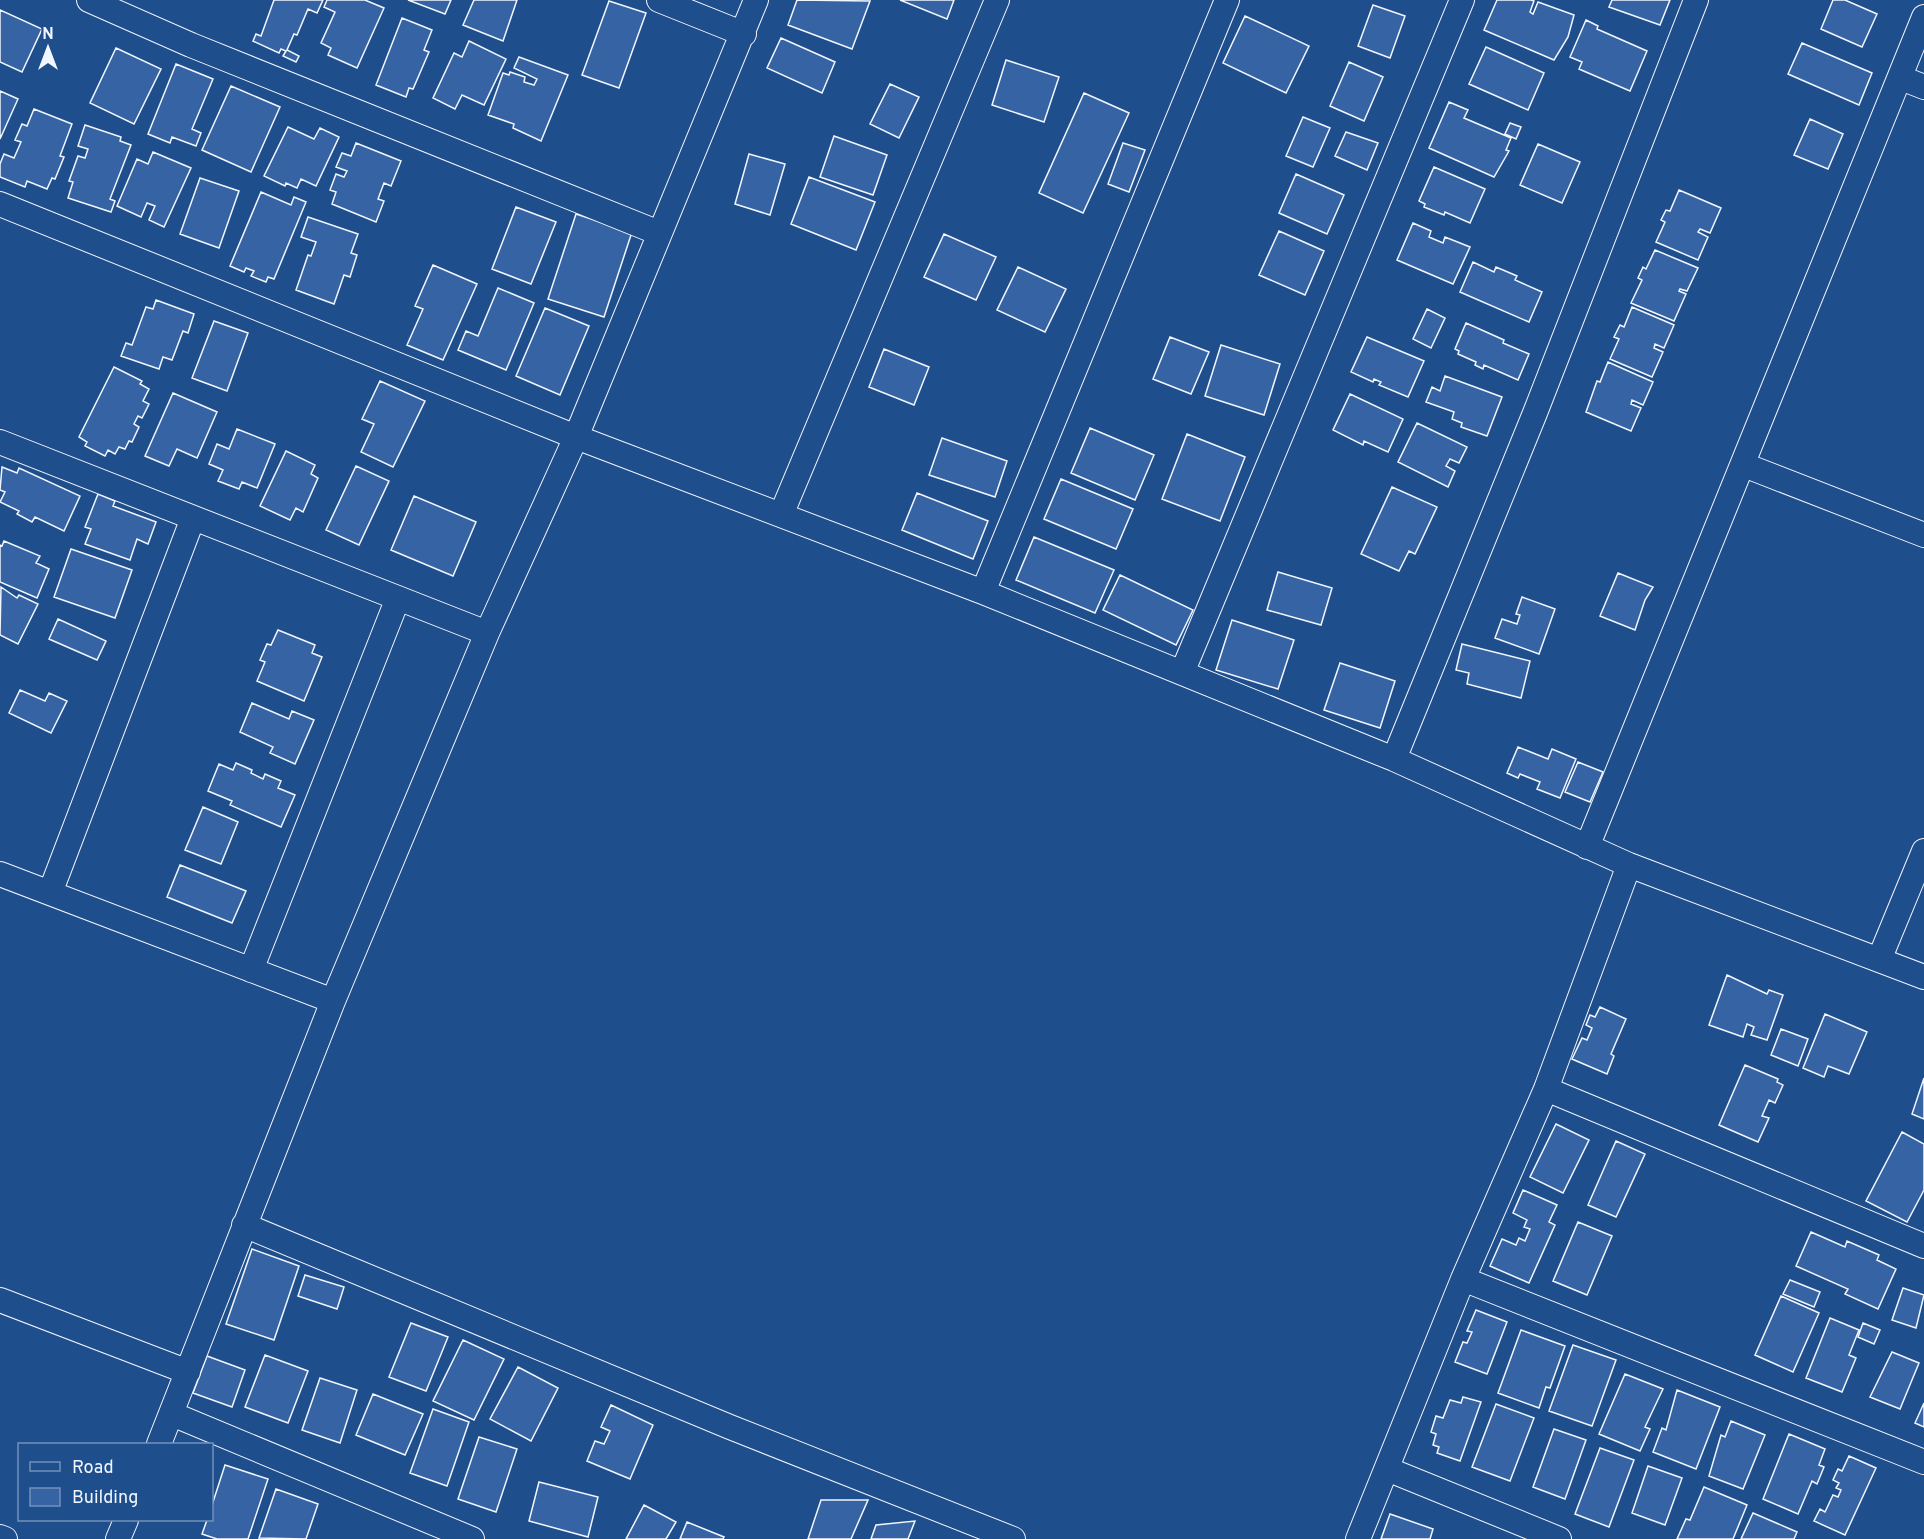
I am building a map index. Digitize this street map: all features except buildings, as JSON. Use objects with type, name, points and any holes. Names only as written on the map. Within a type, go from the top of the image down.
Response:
[{"type":"street","points":[[89,0],[192,45],[659,233]]},
{"type":"street","points":[[659,0],[744,34]]},
{"type":"street","points":[[159,1443],[333,1001],[487,633],[576,437],[659,233],[744,34],[756,0]]},
{"type":"street","points":[[781,515],[997,0]]},
{"type":"street","points":[[983,592],[1227,0]]},
{"type":"street","points":[[1182,673],[1462,0]]},
{"type":"street","points":[[1394,759],[1531,423],[1696,0]]},
{"type":"street","points":[[1587,847],[1924,17]]},
{"type":"street","points":[[1901,78],[1924,87]]},
{"type":"street","points":[[0,204],[576,437],[983,592],[1394,759],[1629,865],[1924,977]]},
{"type":"street","points":[[0,442],[487,633]]},
{"type":"street","points":[[1744,465],[1924,535]]},
{"type":"street","points":[[50,893],[193,518]]},
{"type":"street","points":[[251,970],[398,598]]},
{"type":"street","points":[[1880,960],[1924,851]]},
{"type":"street","points":[[1358,1539],[1463,1279],[1546,1089],[1629,865]]},
{"type":"street","points":[[0,874],[333,1001]]},
{"type":"street","points":[[1546,1089],[1924,1246]]},
{"type":"street","points":[[244,1225],[730,1427],[1013,1539]]},
{"type":"street","points":[[1463,1279],[1924,1462]]},
{"type":"street","points":[[0,1300],[188,1372]]},
{"type":"street","points":[[172,1414],[472,1539]]},
{"type":"street","points":[[1387,1469],[1559,1539]]},
{"type":"street","points":[[118,1539],[126,1521]]},
{"type":"street","points":[[0,1537],[5,1539]]}]
